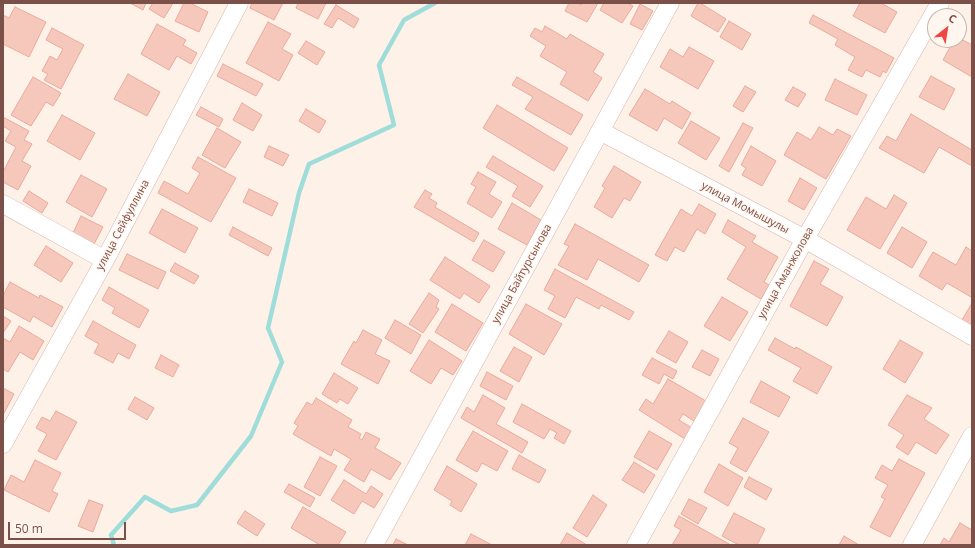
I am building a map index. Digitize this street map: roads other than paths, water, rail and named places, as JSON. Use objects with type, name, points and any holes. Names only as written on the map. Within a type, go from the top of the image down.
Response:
[{"type":"street","name":"улица Сейфуллина","points":[[3,444],[105,260],[239,3]]},
{"type":"street","name":"улица Байтурсынова","points":[[374,545],[670,3]]},
{"type":"street","name":"улица Аманжолова","points":[[636,545],[805,239],[940,3]]},
{"type":"street","name":"улица Момышулы","points":[[600,131],[805,239],[972,336]]},
{"type":"street","points":[[3,204],[105,260]]},
{"type":"street","points":[[912,545],[972,436]]},
{"type":"waterway","points":[[114,545],[111,535],[145,497],[171,511],[197,505],[251,436],[282,362],[268,328],[299,193],[309,164],[394,125],[379,65],[404,20],[435,3]]}]
